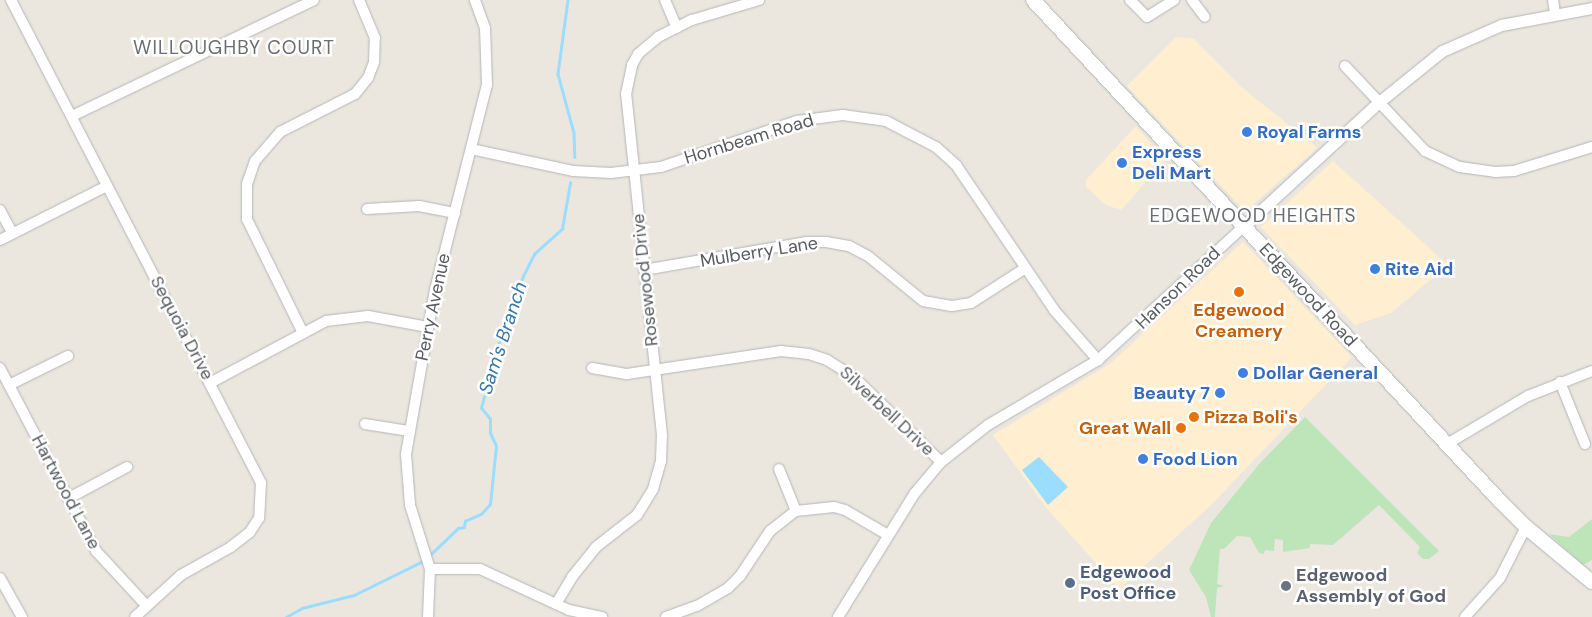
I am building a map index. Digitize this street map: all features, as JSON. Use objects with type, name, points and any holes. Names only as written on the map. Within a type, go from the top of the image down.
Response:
[{"type":"main road","name":"Edgewood Road","points":[[1033,0],[1526,527],[1592,582]]},
{"type":"street","name":"Sequoia Drive","points":[[11,0],[261,483],[259,518],[243,538],[180,575],[135,617]]},
{"type":"street","points":[[72,116],[314,0]]},
{"type":"street","points":[[302,332],[247,219],[246,184],[255,161],[280,132],[356,94],[368,78],[374,62],[375,38],[359,0]]},
{"type":"street","name":"Perry Avenue","points":[[428,617],[430,569],[407,488],[409,431],[428,327],[481,114],[489,68],[485,28],[475,0]]},
{"type":"street","points":[[666,0],[677,28]]},
{"type":"street","name":"Rosewood Drive","points":[[556,604],[581,564],[596,547],[637,515],[653,489],[662,446],[626,94],[630,72],[646,46],[677,28],[692,20],[758,0]]},
{"type":"street","points":[[1130,0],[1147,17],[1174,0]]},
{"type":"street","points":[[1192,0],[1205,17]]},
{"type":"street","points":[[1553,0],[1555,14]]},
{"type":"street","name":"Hanson Road","points":[[838,617],[915,493],[942,462],[988,425],[1098,360],[1379,102],[1427,62],[1459,42],[1501,25],[1592,8]]},
{"type":"street","points":[[1345,66],[1425,151],[1442,160],[1477,171],[1514,171],[1592,147]]},
{"type":"street","name":"Hornbeam Road","points":[[471,149],[573,171],[634,171],[661,167],[797,121],[843,115],[886,121],[936,147],[956,165],[1024,269],[1054,310],[1098,360]]},
{"type":"street","points":[[0,240],[107,186]]},
{"type":"street","points":[[367,209],[419,206],[455,213]]},
{"type":"street","points":[[0,210],[12,233]]},
{"type":"street","name":"Mulberry Lane","points":[[644,270],[806,242],[826,242],[849,246],[868,256],[923,301],[952,306],[971,303],[1024,269]]},
{"type":"street","points":[[210,383],[302,332],[326,321],[350,316],[375,316],[428,327]]},
{"type":"street","name":"Silverbell Drive","points":[[592,368],[611,373],[655,370],[781,351],[809,354],[828,360],[853,376],[942,462]]},
{"type":"street","points":[[9,385],[68,356]]},
{"type":"street","name":"Hartwood Lane","points":[[0,368],[100,557],[146,605]]},
{"type":"street","points":[[1447,444],[1502,409],[1560,382],[1592,370]]},
{"type":"street","points":[[1560,382],[1585,444]]},
{"type":"street","points":[[365,424],[409,431]]},
{"type":"street","points":[[69,498],[127,467]]},
{"type":"street","points":[[779,469],[796,511]]},
{"type":"street","points":[[666,617],[697,606],[728,588],[746,568],[770,530],[796,511],[834,507],[845,510],[888,535]]},
{"type":"street","points":[[1465,617],[1500,578],[1526,527]]},
{"type":"street","points":[[430,569],[480,568],[556,604],[602,617]]},
{"type":"street","points":[[0,578],[22,617]]},
{"type":"shaded area","points":[[1176,37],[1194,39],[1239,85],[1317,148],[1250,207],[1241,207],[1127,86]]},
{"type":"shaded area","points":[[1136,126],[1165,160],[1121,210],[1106,205],[1086,187],[1086,180]]},
{"type":"shaded area","points":[[1333,161],[1448,265],[1391,313],[1355,325],[1261,227]]},
{"type":"shaded area","points":[[1243,242],[1352,357],[1212,504],[1119,589],[1044,505],[993,435],[1111,363]]},
{"type":"green space","points":[[1305,417],[1439,551],[1429,559],[1423,559],[1417,553],[1420,547],[1379,505],[1333,545],[1310,544],[1310,548],[1283,552],[1283,540],[1275,539],[1274,551],[1265,550],[1264,554],[1259,553],[1250,537],[1237,536],[1224,549],[1220,549],[1217,584],[1224,586],[1217,588],[1215,617],[1211,617],[1206,597],[1189,570],[1211,523],[1260,463]]},
{"type":"green space","points":[[1592,519],[1592,560],[1583,565],[1549,534],[1569,537]]},
{"type":"water","points":[[1039,457],[1068,487],[1048,505],[1022,470]]},
{"type":"waterway","name":"Sam's Branch","points":[[568,0],[558,74],[574,133],[575,157]]},
{"type":"waterway","name":"Sam's Branch","points":[[429,556],[458,528],[464,527],[465,521],[481,514],[490,504],[496,446],[490,433],[490,419],[481,408],[502,331],[523,276],[534,254],[562,229],[570,183]]},
{"type":"waterway","name":"Sam's Branch","points":[[286,617],[302,608],[354,595],[425,560]]},
{"type":"place","name":"Royal Farms","points":[[1247,132]]},
{"type":"place","name":"Express Deli Mart","points":[[1122,163]]},
{"type":"place","name":"Rite Aid","points":[[1375,269]]},
{"type":"place","name":"Edgewood Creamery","points":[[1239,292]]},
{"type":"place","name":"Dollar General","points":[[1243,373]]},
{"type":"place","name":"Beauty 7","points":[[1220,393]]},
{"type":"place","name":"Pizza Boli's","points":[[1194,417]]},
{"type":"place","name":"Great Wall","points":[[1181,428]]},
{"type":"place","name":"Food Lion","points":[[1143,459]]},
{"type":"place","name":"Edgewood Post Office","points":[[1070,583]]},
{"type":"place","name":"Edgewood Assembly of God","points":[[1286,586]]},
{"type":"district","name":"WILLOUGHBY COURT","points":[[234,48]]},
{"type":"district","name":"EDGEWOOD HEIGHTS","points":[[1253,216]]}]
